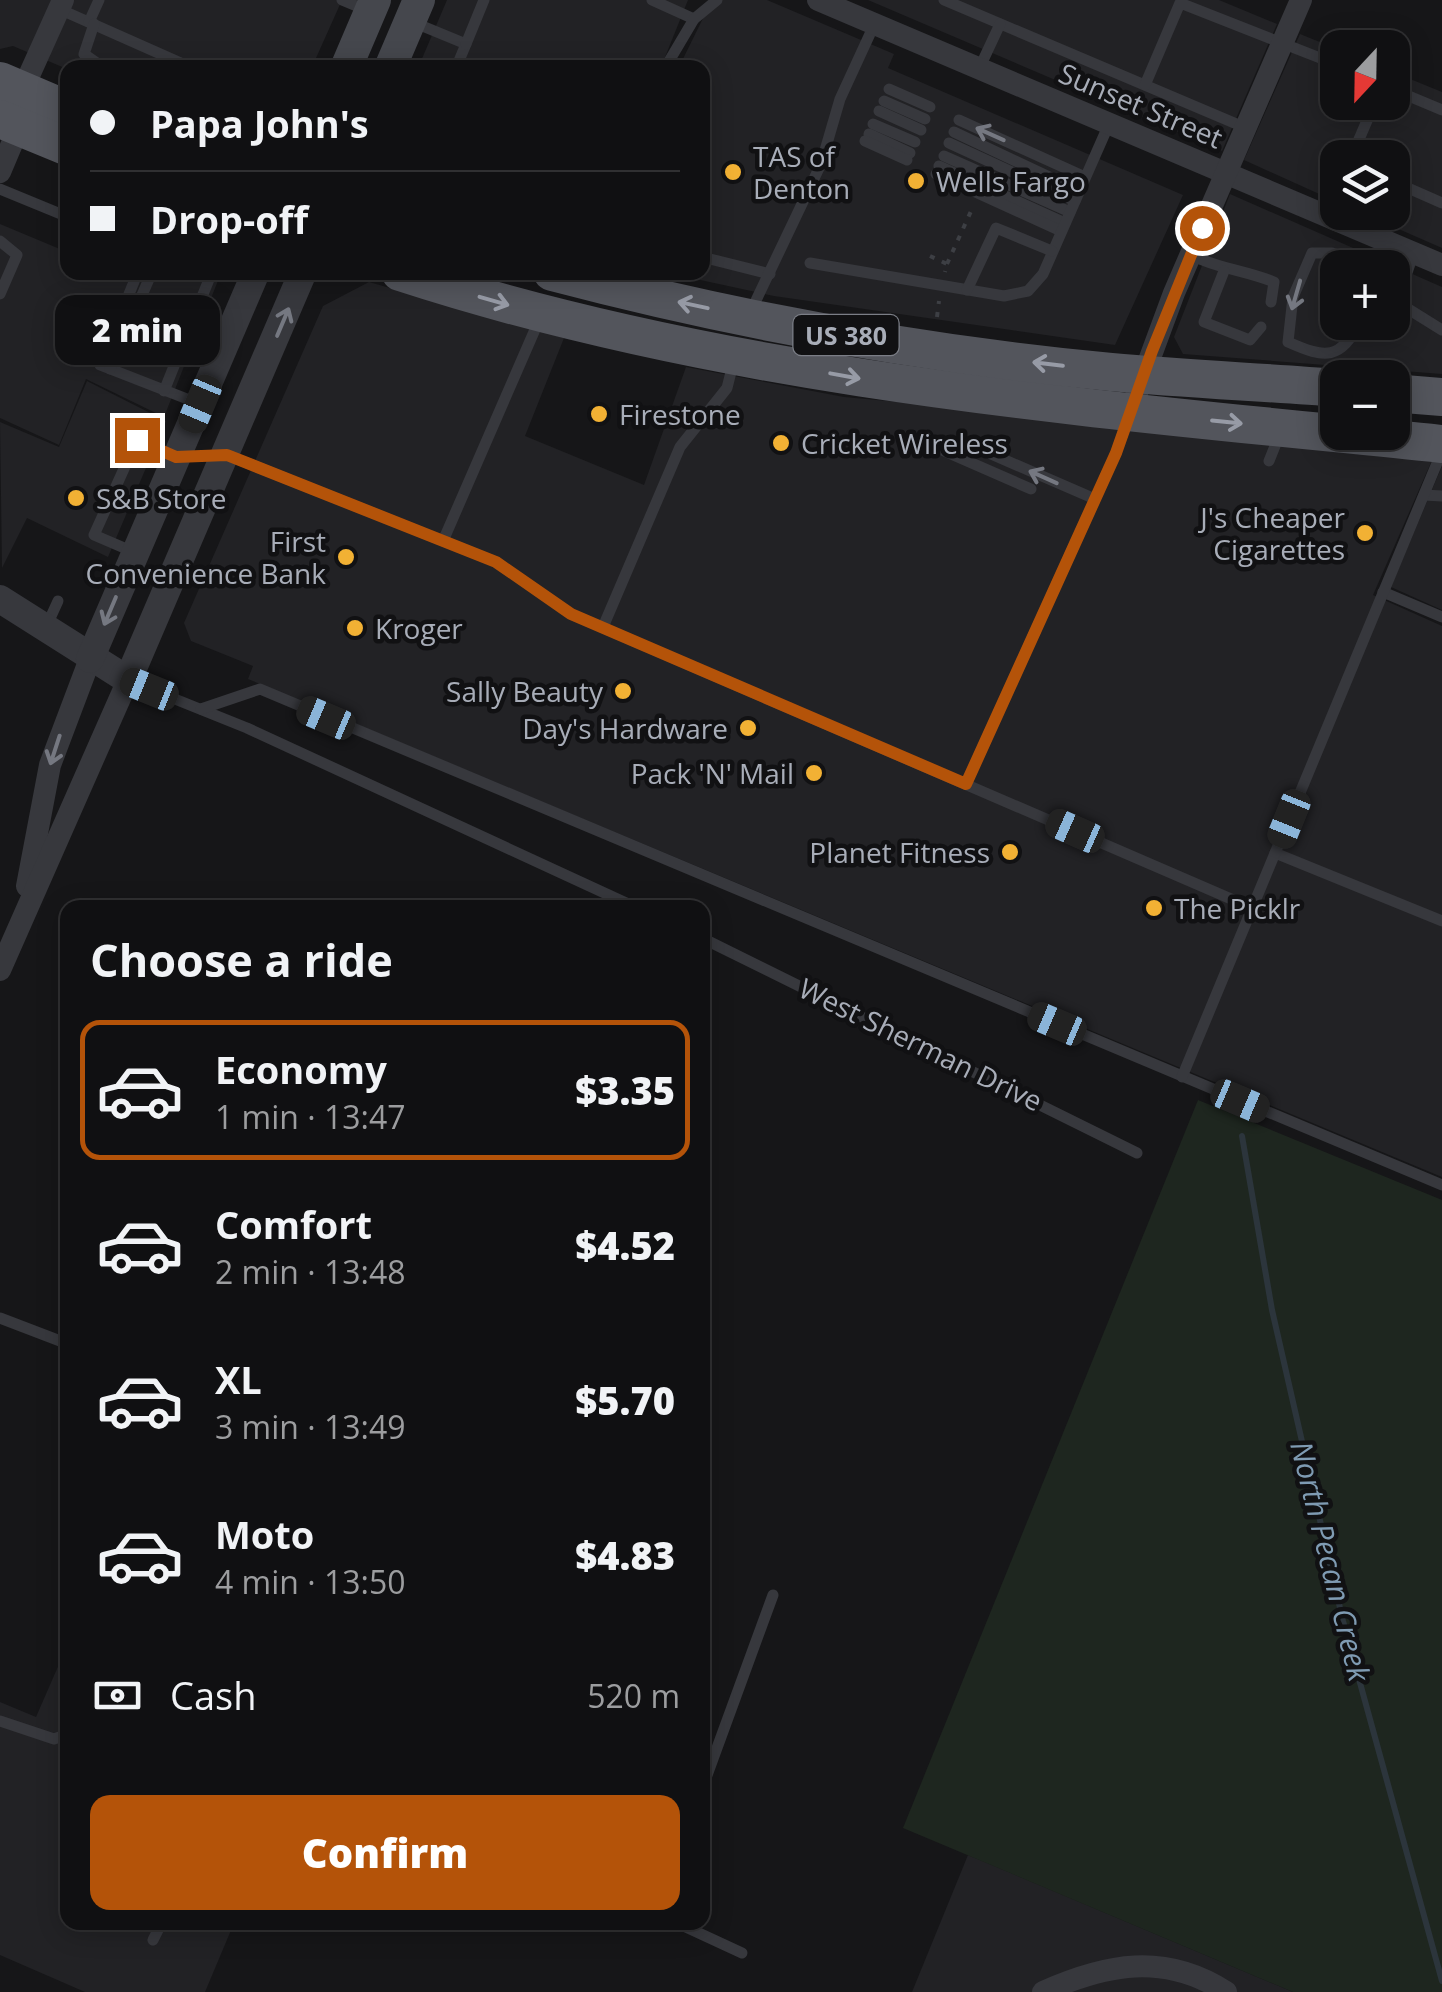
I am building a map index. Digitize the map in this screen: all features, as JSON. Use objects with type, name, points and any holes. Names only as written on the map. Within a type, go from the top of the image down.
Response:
[{"type":"main road","points":[[348,60],[362,4]]},
{"type":"main road","points":[[393,60],[415,10]]},
{"type":"main road","points":[[10,104],[60,109]]},
{"type":"main road","points":[[10,104],[60,141]]},
{"type":"main road","name":"US 380","points":[[427,280],[541,314],[734,358],[940,392],[1130,412],[1276,444],[1442,448]]},
{"type":"main road","name":"US 380","points":[[601,280],[749,317],[939,351],[1320,387]]},
{"type":"main road","points":[[1410,394],[1442,397]]},
{"type":"street","points":[[1130,412],[1190,255],[1301,0]]},
{"type":"street","name":"Sunset Street","points":[[831,3],[1320,213]]},
{"type":"street","points":[[0,172],[10,104],[61,4]]},
{"type":"street","name":"Sunset Street","points":[[1362,230],[1442,265]]},
{"type":"street","points":[[20,924],[50,765],[90,659],[200,404],[245,280]]},
{"type":"street","points":[[0,970],[227,455],[300,280]]},
{"type":"street","points":[[176,457],[227,455]]},
{"type":"street","points":[[0,599],[128,680]]},
{"type":"street","points":[[1043,1992],[1121,1964],[1192,1975],[1226,1992]]},
{"type":"lane","points":[[93,60],[84,54],[98,0]]},
{"type":"lane","points":[[459,60],[484,0]]},
{"type":"lane","points":[[652,0],[694,19]]},
{"type":"lane","points":[[670,60],[694,19],[718,0]]},
{"type":"lane","points":[[944,0],[1246,128]]},
{"type":"lane","points":[[1145,85],[1180,3],[1320,59]]},
{"type":"lane","points":[[61,4],[91,23],[174,60]]},
{"type":"lane","points":[[415,10],[466,44]]},
{"type":"lane","points":[[749,317],[821,164],[840,98],[875,23]]},
{"type":"lane","points":[[980,69],[1000,24]]},
{"type":"lane","points":[[1410,97],[1442,110]]},
{"type":"lane","points":[[876,116],[918,135]]},
{"type":"lane","points":[[876,116],[918,135]]},
{"type":"lane","points":[[876,116],[918,135]]},
{"type":"lane","points":[[810,263],[1004,296],[1028,291],[1037,284],[1109,124]]},
{"type":"lane","points":[[1070,212],[954,132],[1085,177]]},
{"type":"lane","points":[[1070,212],[940,165],[1070,212]]},
{"type":"lane","points":[[0,189],[60,214]]},
{"type":"lane","points":[[1410,189],[1442,203]]},
{"type":"lane","points":[[967,290],[996,228],[1052,251]]},
{"type":"lane","points":[[0,241],[17,255],[0,294]]},
{"type":"lane","points":[[1410,263],[1414,252]]},
{"type":"lane","points":[[1320,253],[1312,253],[1293,297],[1288,342],[1309,352],[1336,354],[1350,340]]},
{"type":"lane","points":[[1190,255],[1224,272],[1239,268],[1274,282],[1268,297]]},
{"type":"lane","points":[[710,258],[770,274]]},
{"type":"lane","points":[[1224,272],[1204,322],[1250,340],[1255,327]]},
{"type":"lane","points":[[135,280],[100,365],[200,404]]},
{"type":"lane","points":[[110,369],[149,280]]},
{"type":"lane","points":[[164,390],[209,280]]},
{"type":"lane","points":[[1410,311],[1442,330]]},
{"type":"lane","points":[[444,541],[541,314]]},
{"type":"lane","points":[[602,627],[680,447],[727,388],[734,358]]},
{"type":"lane","points":[[966,784],[1095,499],[1130,412]]},
{"type":"lane","points":[[136,553],[94,535],[137,440],[176,457]]},
{"type":"lane","points":[[935,447],[1032,488]]},
{"type":"lane","points":[[1182,1077],[1442,448]]},
{"type":"lane","points":[[991,454],[1095,499]]},
{"type":"lane","points":[[227,455],[496,562],[571,614],[1252,908]]},
{"type":"lane","points":[[1424,495],[1442,496]]},
{"type":"lane","points":[[1383,592],[1442,617]]},
{"type":"lane","points":[[46,629],[58,600]]},
{"type":"lane","points":[[128,680],[247,728],[620,900]]},
{"type":"lane","points":[[201,710],[260,689],[1442,1185]]},
{"type":"lane","points":[[1275,853],[1442,921]]},
{"type":"lane","name":"West Sherman Drive","points":[[710,942],[1137,1153]]},
{"type":"lane","points":[[0,1318],[60,1341]]},
{"type":"lane","points":[[710,1767],[773,1595]]},
{"type":"lane","points":[[0,1722],[54,1739],[60,1737]]},
{"type":"lane","points":[[153,1940],[158,1930]]},
{"type":"lane","points":[[692,1930],[742,1953]]},
{"type":"path","points":[[943,276],[975,202]]},
{"type":"path","points":[[930,256],[947,264]]},
{"type":"path","points":[[938,316],[940,300]]},
{"type":"shaded area","points":[[0,0],[342,0],[315,60],[60,60],[60,66],[13,46],[0,49]]},
{"type":"shaded area","points":[[447,0],[688,0],[664,60],[421,60]]},
{"type":"shaded area","points":[[712,0],[767,0],[894,54],[888,68],[1183,195],[1115,345],[774,296],[700,280],[710,280],[710,60],[682,60]]},
{"type":"shaded area","points":[[868,0],[1219,0],[1277,24],[1222,151]]},
{"type":"shaded area","points":[[1300,34],[1320,42],[1320,120],[1410,120],[1410,79],[1442,92],[1442,248],[1401,230],[1410,230],[1410,140],[1320,140],[1320,194],[1244,160]]},
{"type":"shaded area","points":[[1230,194],[1358,250],[1320,250],[1320,340],[1410,340],[1410,273],[1442,287],[1442,374],[1410,372],[1410,360],[1320,360],[1320,365],[1183,354],[1174,337]]},
{"type":"shaded area","points":[[0,224],[60,249],[60,280],[218,280],[164,417],[86,379],[59,445],[0,418]]},
{"type":"shaded area","points":[[369,282],[564,338],[525,436],[644,485],[686,367],[844,397],[1320,440],[1320,450],[1436,451],[1373,595],[1442,626],[1442,1177],[248,679],[253,666],[191,641],[184,623],[323,306]]},
{"type":"shaded area","points":[[87,381],[166,421],[108,557],[27,518],[2,568],[0,422],[59,447]]},
{"type":"shaded area","points":[[1442,466],[1442,610],[1391,587]]},
{"type":"shaded area","points":[[1198,1100],[1442,1200],[1442,1992],[1293,1992],[903,1828]]},
{"type":"shaded area","points":[[60,1662],[60,1930],[231,1930],[205,1992],[85,1992],[0,1955],[0,1702],[36,1717]]},
{"type":"shaded area","points":[[968,1855],[1293,1992],[912,1992]]},
{"type":"waterway","name":"North Pecan Creek","points":[[1242,1136],[1272,1310],[1343,1621],[1442,1981]]},
{"type":"place","name":"TAS of Denton","points":[[733,172]]},
{"type":"place","name":"Wells Fargo","points":[[916,181]]},
{"type":"place","name":"Firestone","points":[[599,414]]},
{"type":"place","name":"Cricket Wireless","points":[[781,443]]},
{"type":"place","name":"S&B Store","points":[[76,498]]},
{"type":"place","name":"J's Cheaper Cigarettes","points":[[1365,533]]},
{"type":"place","name":"First Convenience Bank","points":[[346,557]]},
{"type":"place","name":"Kroger","points":[[355,628]]},
{"type":"place","name":"Sally Beauty","points":[[623,691]]},
{"type":"place","name":"Day's Hardware","points":[[748,728]]},
{"type":"place","name":"Pack 'N' Mail","points":[[814,773]]},
{"type":"place","name":"Planet Fitness","points":[[1010,852]]},
{"type":"place","name":"The Picklr","points":[[1154,908]]},
{"type":"route","points":[[137,440],[176,457],[227,455],[496,562],[571,614],[966,784],[1116,453],[1202,228]]}]
